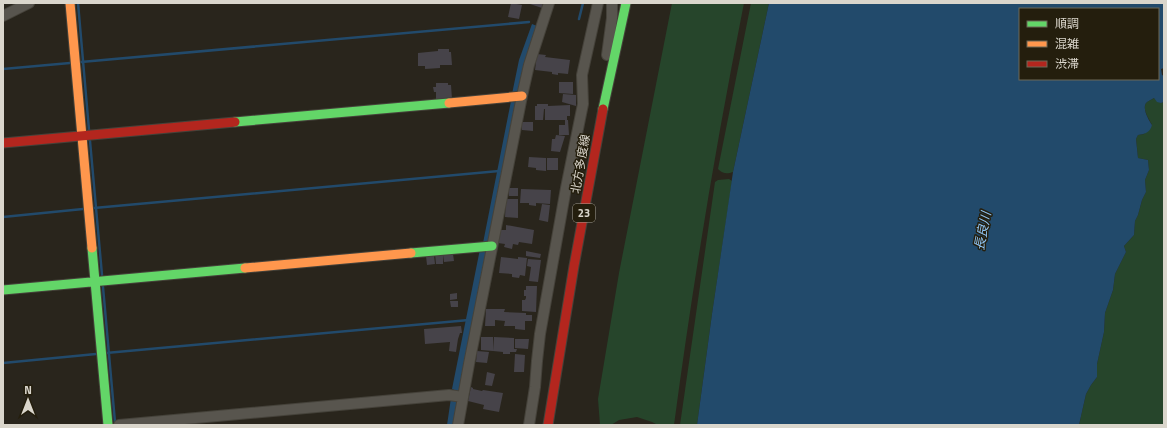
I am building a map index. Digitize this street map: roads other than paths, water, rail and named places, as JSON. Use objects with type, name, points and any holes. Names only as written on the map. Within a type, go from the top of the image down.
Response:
[{"type":"street","points":[[3,10],[17,3]]},
{"type":"street","points":[[3,16],[29,3]]},
{"type":"street","points":[[70,3],[108,425]]},
{"type":"street","points":[[458,425],[522,96],[529,65],[550,3]]},
{"type":"street","points":[[529,425],[536,387],[540,334],[566,188],[583,104],[582,75],[598,3]]},
{"type":"street","points":[[603,108],[604,78],[612,18],[612,3]]},
{"type":"street","name":"北方多度線","points":[[548,425],[562,330],[603,108],[626,3]]},
{"type":"street","points":[[3,143],[522,96]]},
{"type":"street","points":[[3,290],[492,246]]},
{"type":"street","points":[[119,425],[449,395],[463,396]]},
{"type":"water","name":"長良川","points":[[769,3],[1164,3],[1164,68],[1161,69],[1162,75],[1164,76],[1164,102],[1157,102],[1154,98],[1146,103],[1145,111],[1152,125],[1149,131],[1138,135],[1136,139],[1138,158],[1148,160],[1149,170],[1145,180],[1146,192],[1135,221],[1134,235],[1124,246],[1126,252],[1115,274],[1113,290],[1105,313],[1104,332],[1097,364],[1097,377],[1086,394],[1079,425],[697,425],[733,172]]},
{"type":"water","points":[[532,24],[537,26],[525,60],[518,93],[512,94],[519,60]]},
{"type":"water","points":[[511,101],[516,102],[488,243],[483,243]]},
{"type":"water","points":[[480,249],[487,251],[459,392],[452,389]]},
{"type":"water","points":[[451,398],[457,400],[453,425],[447,425]]},
{"type":"waterway","points":[[78,3],[89,130]]},
{"type":"waterway","points":[[579,19],[583,3]]},
{"type":"waterway","points":[[81,62],[529,22]]},
{"type":"waterway","points":[[3,69],[70,63]]},
{"type":"waterway","points":[[90,141],[102,275]]},
{"type":"waterway","points":[[94,208],[499,171]]},
{"type":"waterway","points":[[3,217],[83,209]]},
{"type":"waterway","points":[[103,287],[115,422]]},
{"type":"waterway","points":[[106,353],[469,320]]},
{"type":"waterway","points":[[3,363],[96,354]]}]
